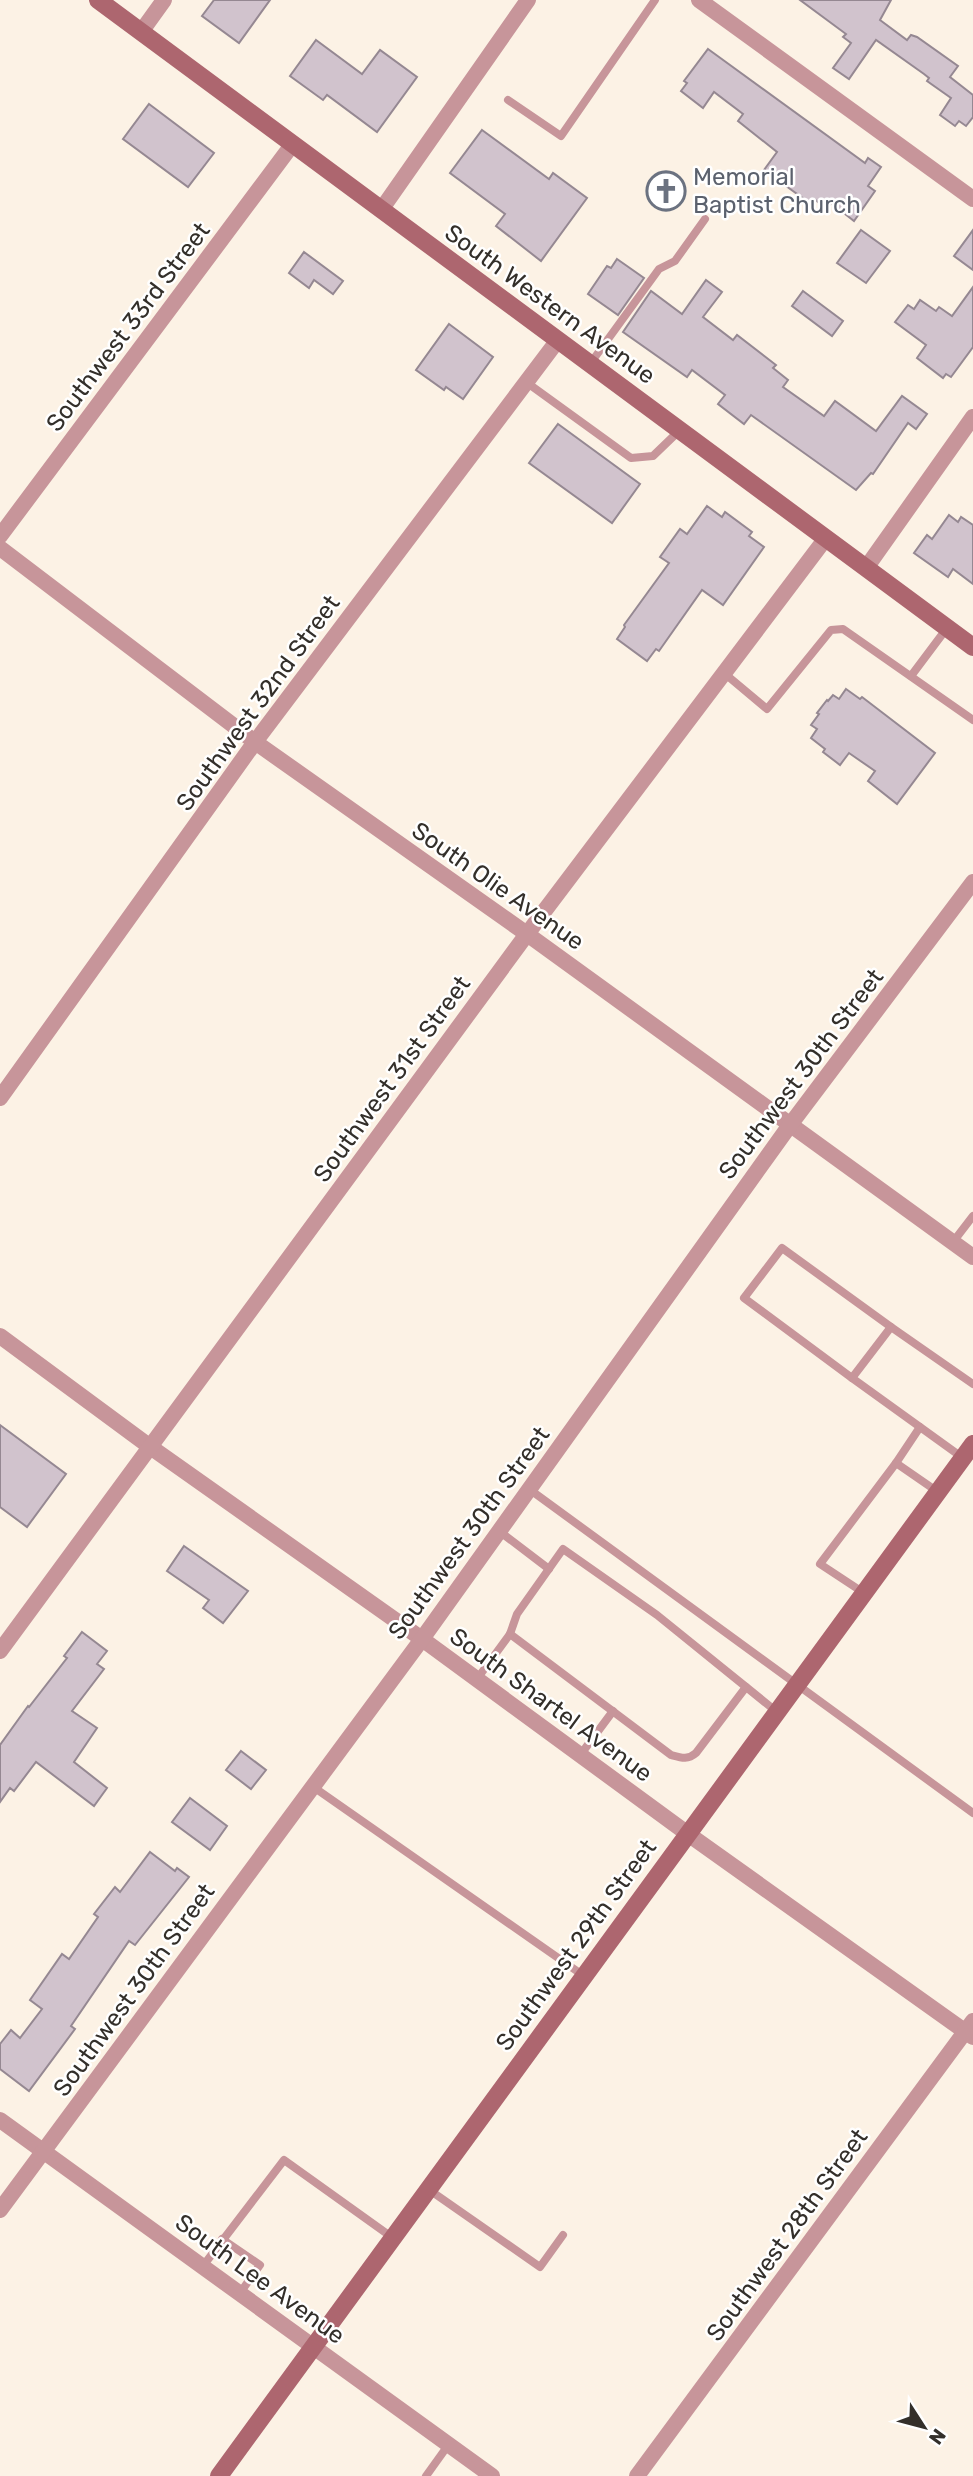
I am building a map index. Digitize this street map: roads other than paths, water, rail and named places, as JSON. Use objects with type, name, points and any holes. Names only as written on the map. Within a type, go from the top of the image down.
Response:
[{"type":"main road","name":"South Western Avenue","points":[[98,0],[973,646]]},
{"type":"main road","name":"Southwest 29th Street","points":[[219,2476],[968,1451]]},
{"type":"street","points":[[141,32],[164,0]]},
{"type":"street","points":[[381,209],[528,0]]},
{"type":"street","points":[[699,0],[973,199]]},
{"type":"street","name":"Southwest 33rd Street","points":[[0,536],[292,145]]},
{"type":"street","name":"Southwest 32nd Street","points":[[0,1098],[255,742],[558,340]]},
{"type":"street","points":[[866,568],[968,435],[973,417]]},
{"type":"street","name":"Southwest 31st Street","points":[[0,1651],[527,934],[826,538]]},
{"type":"street","name":"South Olie Avenue","points":[[0,548],[255,742],[527,934],[973,1257]]},
{"type":"street","name":"Southwest 30th Street","points":[[0,2210],[422,1639],[790,1125],[973,882]]},
{"type":"street","name":"South Shartel Avenue","points":[[0,1336],[688,1833],[970,2030]]},
{"type":"street","name":"Southwest 28th Street","points":[[637,2476],[970,2030]]},
{"type":"street","name":"South Lee Avenue","points":[[0,2120],[492,2476]]},
{"type":"lane","points":[[509,100],[561,136],[655,0]]},
{"type":"lane","points":[[590,364],[659,269],[675,261],[705,219]]},
{"type":"lane","points":[[526,382],[631,458],[653,456],[680,430]]},
{"type":"lane","points":[[911,676],[947,628]]},
{"type":"lane","points":[[724,673],[767,709],[831,630],[843,629],[973,720]]},
{"type":"lane","points":[[953,1242],[973,1216]]},
{"type":"lane","points":[[968,1451],[920,1427],[744,1298],[782,1248],[973,1384]]},
{"type":"lane","points":[[852,1378],[891,1327]]},
{"type":"lane","points":[[864,1593],[820,1564],[920,1427]]},
{"type":"lane","points":[[896,1463],[938,1492]]},
{"type":"lane","points":[[529,1489],[973,1813]]},
{"type":"lane","points":[[499,1531],[550,1569]]},
{"type":"lane","points":[[477,1679],[510,1634],[517,1614],[563,1549],[657,1615],[777,1712]]},
{"type":"lane","points":[[510,1634],[671,1755],[685,1759],[696,1753],[746,1687]]},
{"type":"lane","points":[[581,1754],[612,1711]]},
{"type":"lane","points":[[312,1786],[583,1976]]},
{"type":"lane","points":[[203,2266],[284,2160],[393,2238]]},
{"type":"lane","points":[[428,2189],[540,2267],[563,2235]]},
{"type":"lane","points":[[222,2239],[260,2265],[240,2293]]},
{"type":"lane","points":[[426,2476],[449,2444]]},
{"type":"place","name":"Memorial Baptist Church","points":[[666,191]]}]
